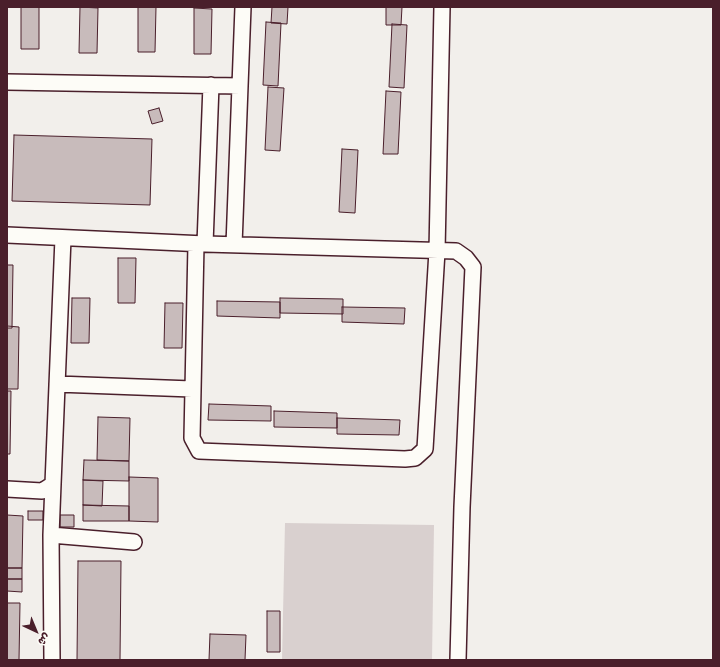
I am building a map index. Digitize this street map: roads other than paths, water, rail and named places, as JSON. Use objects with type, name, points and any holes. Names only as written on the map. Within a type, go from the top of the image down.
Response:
[{"type":"street","points":[[234,245],[243,7]]},
{"type":"street","points":[[211,85],[192,389],[192,438],[198,451],[405,459],[415,458],[425,449],[426,437],[436,251],[442,7]]},
{"type":"street","points":[[7,82],[240,86]]},
{"type":"street","points":[[7,235],[200,244],[456,251],[466,258],[473,267],[462,507],[458,660]]},
{"type":"street","points":[[52,660],[51,535],[63,238]]},
{"type":"street","points":[[57,384],[192,389]]},
{"type":"street","points":[[7,489],[42,491],[53,484]]},
{"type":"street","points":[[51,535],[134,542]]}]
